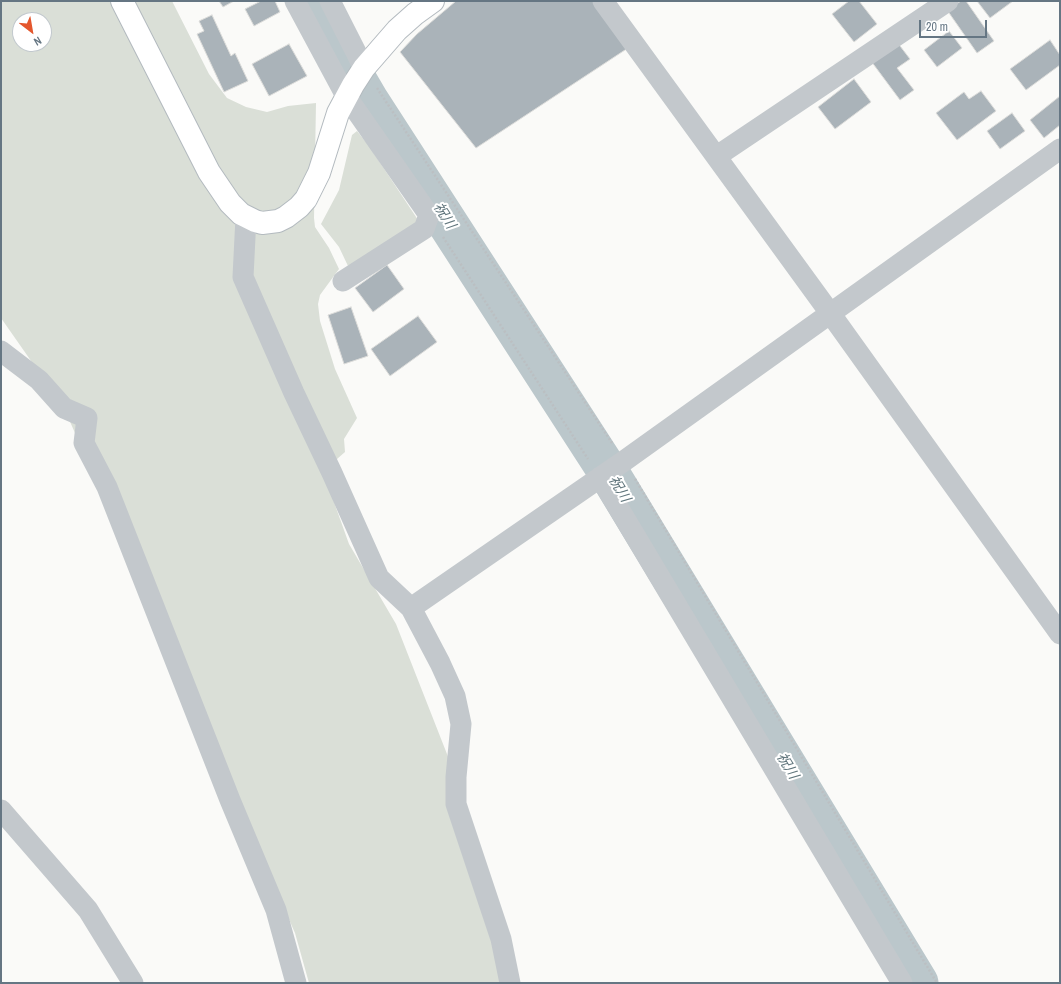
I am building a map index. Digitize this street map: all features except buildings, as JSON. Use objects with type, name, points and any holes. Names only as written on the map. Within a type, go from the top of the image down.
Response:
[{"type":"street","points":[[122,1],[209,172],[230,203],[246,217],[262,223],[278,221],[293,212],[306,199],[319,173],[338,113],[356,81],[397,30],[433,1]]},
{"type":"street","points":[[295,1],[356,81],[429,215],[424,229],[343,281]]},
{"type":"street","points":[[330,1],[356,81]]},
{"type":"street","points":[[603,1],[717,156],[1060,634]]},
{"type":"street","points":[[717,156],[948,1]]},
{"type":"street","points":[[411,608],[601,477],[1060,149]]},
{"type":"street","points":[[246,217],[243,277],[294,393],[379,578],[411,608],[440,662],[455,696],[461,724],[456,777],[456,804],[501,939],[510,983]]},
{"type":"street","points":[[1,351],[39,380],[64,408],[87,418],[84,443],[107,487],[230,800],[276,910],[296,983]]},
{"type":"street","points":[[601,477],[902,983]]},
{"type":"street","points":[[1,810],[88,910],[133,983]]},
{"type":"path","points":[[356,81],[623,461],[937,983]]},
{"type":"path","points":[[429,215],[601,477]]},
{"type":"shaded area","points":[[1,1],[172,1],[209,74],[227,98],[246,107],[267,112],[288,106],[316,103],[315,227],[329,248],[339,269],[320,295],[318,304],[320,321],[335,369],[357,418],[344,439],[345,452],[337,459],[325,477],[349,544],[396,624],[456,777],[506,983],[309,983],[295,933],[64,408],[1,318]]},
{"type":"shaded area","points":[[357,131],[369,146],[424,229],[348,266],[339,247],[321,224],[339,190],[352,135]]},
{"type":"waterway","name":"祝川","points":[[310,1],[368,100],[607,470],[918,983]]}]
